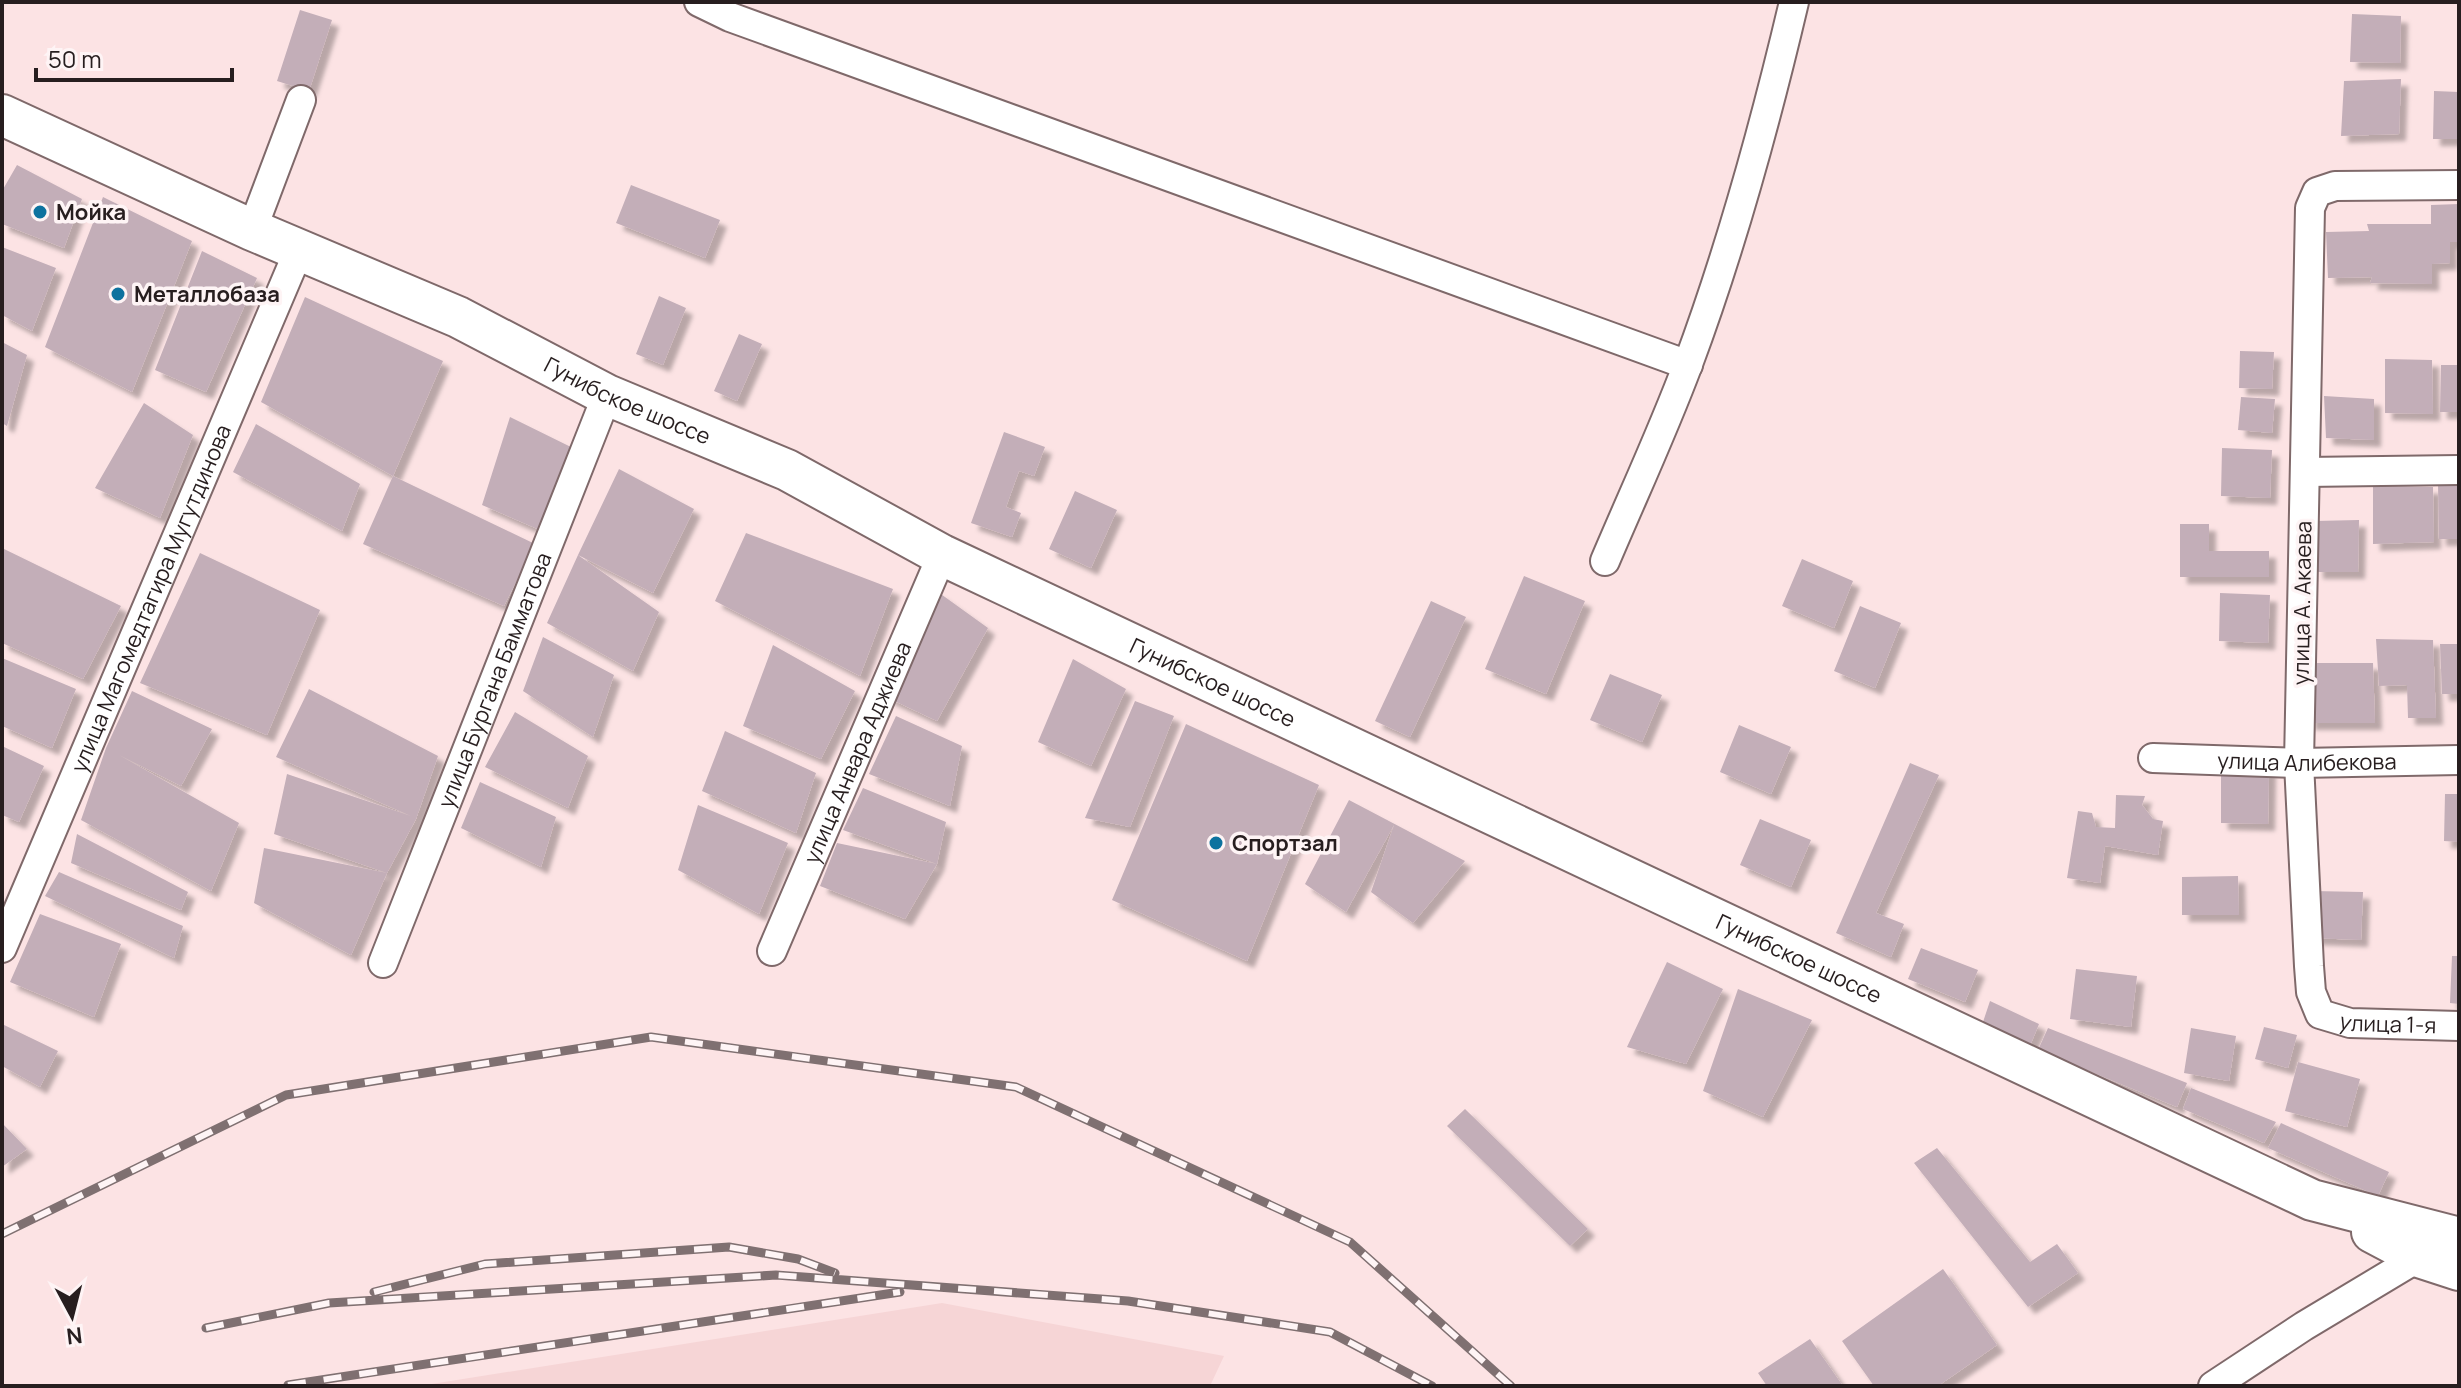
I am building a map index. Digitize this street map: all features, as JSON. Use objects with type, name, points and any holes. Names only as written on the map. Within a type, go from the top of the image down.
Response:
[{"type":"main road","name":"Гунибское шоссе","points":[[2,115],[252,230],[458,317],[607,395],[787,470],[942,555],[2312,1200],[2436,1242],[2459,1270]]},
{"type":"street","points":[[699,2],[734,10],[1688,365]]},
{"type":"street","points":[[1605,561],[1688,365],[1762,133],[1794,2]]},
{"type":"street","points":[[252,230],[301,100]]},
{"type":"street","name":"улица А. Акаева","points":[[2320,1014],[2311,992],[2299,763],[2310,208],[2317,192],[2335,186],[2459,185]]},
{"type":"street","name":"улица Магомедтагира Мугутдинова","points":[[2,948],[299,250]]},
{"type":"street","name":"улица Бургана Бамматова","points":[[383,963],[607,395]]},
{"type":"street","points":[[2305,472],[2459,470]]},
{"type":"street","name":"улица Анвара Аджиева","points":[[772,951],[942,555]]},
{"type":"street","name":"улица Алибекова","points":[[2153,758],[2299,763],[2459,760]]},
{"type":"street","name":"улица 1-я","points":[[2320,1014],[2350,1023],[2459,1026]]},
{"type":"street","points":[[2213,1386],[2436,1242]]},
{"type":"shaded area","points":[[942,1303],[1224,1356],[1210,1386],[419,1386]]},
{"type":"building","points":[[300,10],[332,20],[309,91],[277,81]]},
{"type":"building","points":[[2352,14],[2401,16],[2400,63],[2350,62]]},
{"type":"building","points":[[2401,79],[2399,134],[2341,136],[2344,81]]},
{"type":"building","points":[[2434,91],[2459,92],[2459,139],[2433,139]]},
{"type":"building","name":"Мойка","points":[[17,165],[82,199],[64,248],[2,224],[2,191]]},
{"type":"building","points":[[631,185],[720,220],[705,258],[616,223]]},
{"type":"building","name":"Металлобаза","points":[[103,197],[192,241],[132,392],[45,347]]},
{"type":"building","points":[[2459,204],[2459,242],[2450,242],[2450,263],[2432,264],[2432,284],[2370,283],[2372,277],[2328,278],[2326,232],[2369,231],[2367,224],[2431,224],[2431,205]]},
{"type":"building","points":[[2,247],[56,268],[32,331],[2,315]]},
{"type":"building","points":[[202,251],[257,278],[206,392],[155,370]]},
{"type":"building","points":[[659,296],[686,308],[663,365],[636,354]]},
{"type":"building","points":[[305,297],[443,361],[393,476],[261,402]]},
{"type":"building","points":[[739,334],[762,344],[737,401],[714,391]]},
{"type":"building","points":[[2,342],[27,355],[7,426],[2,423]]},
{"type":"building","points":[[2240,351],[2274,352],[2272,389],[2239,388]]},
{"type":"building","points":[[2385,359],[2432,360],[2433,414],[2385,413]]},
{"type":"building","points":[[2441,365],[2459,365],[2459,412],[2440,412]]},
{"type":"building","points":[[2324,396],[2374,399],[2374,440],[2326,438]]},
{"type":"building","points":[[2241,397],[2275,399],[2272,433],[2238,430]]},
{"type":"building","points":[[144,403],[193,435],[160,518],[95,488]]},
{"type":"building","points":[[510,417],[577,450],[540,530],[482,505]]},
{"type":"building","points":[[256,424],[360,484],[342,531],[233,472]]},
{"type":"building","points":[[1004,432],[1045,447],[1034,476],[1019,471],[1006,507],[1021,513],[1012,537],[971,523]]},
{"type":"building","points":[[2222,448],[2272,450],[2270,498],[2221,496]]},
{"type":"building","points":[[619,469],[694,509],[653,593],[578,555]]},
{"type":"building","points":[[393,476],[535,544],[504,606],[363,544]]},
{"type":"building","points":[[2438,484],[2459,484],[2459,539],[2439,539]]},
{"type":"building","points":[[2373,486],[2433,487],[2434,542],[2373,544]]},
{"type":"building","points":[[1075,491],[1117,510],[1091,568],[1049,549]]},
{"type":"building","points":[[2359,520],[2358,572],[2316,572],[2315,521]]},
{"type":"building","points":[[2180,524],[2209,524],[2209,551],[2269,551],[2269,577],[2180,577]]},
{"type":"building","points":[[746,533],[893,589],[860,676],[715,601]]},
{"type":"building","points":[[2,548],[121,606],[83,679],[2,643]]},
{"type":"building","points":[[200,553],[320,610],[267,735],[140,683]]},
{"type":"building","points":[[578,555],[659,612],[633,671],[547,623]]},
{"type":"building","points":[[1802,559],[1853,581],[1834,628],[1782,606]]},
{"type":"building","points":[[1524,576],[1585,601],[1546,694],[1485,669]]},
{"type":"building","points":[[938,592],[988,628],[937,721],[886,697]]},
{"type":"building","points":[[2220,593],[2270,595],[2268,643],[2219,641]]},
{"type":"building","points":[[1431,601],[1466,617],[1410,737],[1375,721]]},
{"type":"building","points":[[1860,606],[1901,623],[1875,688],[1834,671]]},
{"type":"building","points":[[543,637],[614,675],[593,737],[523,691]]},
{"type":"building","points":[[2376,639],[2433,640],[2436,718],[2408,718],[2407,685],[2379,686]]},
{"type":"building","points":[[2440,644],[2459,644],[2459,694],[2442,694]]},
{"type":"building","points":[[773,645],[855,691],[821,759],[743,726]]},
{"type":"building","points":[[2,658],[76,689],[52,748],[2,726]]},
{"type":"building","points":[[1073,659],[1126,689],[1091,766],[1038,742]]},
{"type":"building","points":[[2307,663],[2373,663],[2375,723],[2308,723]]},
{"type":"building","points":[[1610,674],[1662,695],[1642,742],[1590,720]]},
{"type":"building","points":[[309,689],[438,756],[416,819],[387,873],[274,834],[287,774],[411,816],[276,757]]},
{"type":"building","points":[[132,691],[212,729],[181,786],[119,755],[239,823],[211,891],[81,820],[106,748]]},
{"type":"building","points":[[1135,701],[1174,716],[1130,827],[1085,818]]},
{"type":"building","points":[[515,712],[588,756],[568,808],[485,767]]},
{"type":"building","points":[[896,716],[962,746],[950,806],[869,774]]},
{"type":"building","name":"Спортзал","points":[[1186,724],[1319,785],[1247,961],[1112,900]]},
{"type":"building","points":[[1739,725],[1791,747],[1771,794],[1720,772]]},
{"type":"building","points":[[725,731],[816,773],[796,833],[702,791]]},
{"type":"building","points":[[2,746],[44,766],[19,822],[2,815]]},
{"type":"building","points":[[1910,763],[1939,775],[1876,913],[1904,924],[1891,957],[1836,933]]},
{"type":"building","points":[[2221,767],[2269,768],[2268,824],[2221,823]]},
{"type":"building","points":[[480,782],[556,817],[541,867],[461,828]]},
{"type":"building","points":[[863,788],[946,822],[937,864],[843,830]]},
{"type":"building","points":[[2445,794],[2459,794],[2459,842],[2444,841]]},
{"type":"building","points":[[2116,795],[2145,796],[2142,805],[2153,819],[2163,821],[2158,855],[2105,846],[2100,883],[2067,878],[2078,811],[2092,813],[2096,827],[2115,828]]},
{"type":"building","points":[[1349,800],[1465,861],[1413,923],[1371,892],[1394,825],[1346,912],[1305,884]]},
{"type":"building","points":[[698,805],[788,843],[759,914],[678,870]]},
{"type":"building","points":[[1760,819],[1811,840],[1791,887],[1740,865]]},
{"type":"building","points":[[77,834],[188,892],[181,910],[71,863]]},
{"type":"building","points":[[837,843],[937,864],[905,919],[820,886]]},
{"type":"building","points":[[264,848],[387,873],[351,955],[254,903]]},
{"type":"building","points":[[59,872],[183,926],[174,958],[45,896]]},
{"type":"building","points":[[2238,876],[2239,915],[2182,915],[2182,877]]},
{"type":"building","points":[[2313,891],[2363,892],[2361,940],[2312,938]]},
{"type":"building","points":[[40,914],[121,944],[94,1017],[10,982]]},
{"type":"building","points":[[1921,948],[1978,970],[1965,1002],[1908,979]]},
{"type":"building","points":[[2452,956],[2459,956],[2459,1004],[2450,1003]]},
{"type":"building","points":[[1667,962],[1723,989],[1686,1064],[1627,1047]]},
{"type":"building","points":[[2076,969],[2137,976],[2131,1027],[2070,1019]]},
{"type":"building","points":[[1738,989],[1812,1020],[1763,1117],[1703,1091]]},
{"type":"building","points":[[1990,1001],[2039,1024],[2029,1048],[1981,1028]]},
{"type":"building","points":[[2,1024],[58,1051],[40,1087],[2,1066]]},
{"type":"building","points":[[2264,1027],[2297,1035],[2288,1068],[2255,1059]]},
{"type":"building","points":[[2048,1028],[2187,1083],[2177,1107],[2038,1050]]},
{"type":"building","points":[[2191,1028],[2236,1036],[2229,1081],[2184,1073]]},
{"type":"building","points":[[2298,1062],[2360,1079],[2347,1127],[2285,1111]]},
{"type":"building","points":[[2191,1088],[2276,1122],[2264,1143],[2183,1109]]},
{"type":"building","points":[[1465,1109],[1588,1229],[1570,1246],[1447,1126]]},
{"type":"building","points":[[2,1123],[27,1149],[2,1167]]},
{"type":"building","points":[[2281,1123],[2389,1172],[2378,1196],[2268,1148]]},
{"type":"building","points":[[1937,1148],[2030,1262],[2057,1244],[2078,1273],[2028,1307],[1914,1163]]},
{"type":"building","points":[[1943,1269],[1997,1345],[1938,1386],[1874,1386],[1842,1341]]},
{"type":"building","points":[[1810,1339],[1843,1386],[1767,1386],[1758,1373]]},
{"type":"railway","points":[[2,1234],[286,1095],[651,1037],[1016,1087],[1350,1242],[1511,1386]]},
{"type":"railway","points":[[374,1292],[485,1264],[729,1247],[798,1259],[835,1273]]},
{"type":"railway","points":[[206,1328],[329,1303],[776,1275],[1128,1301],[1330,1332],[1432,1386]]},
{"type":"railway","points":[[288,1385],[900,1292]]},
{"type":"place","name":"Мойка","points":[[40,212]]},
{"type":"place","name":"Металлобаза","points":[[118,294]]},
{"type":"place","name":"Спортзал","points":[[1216,843]]}]
